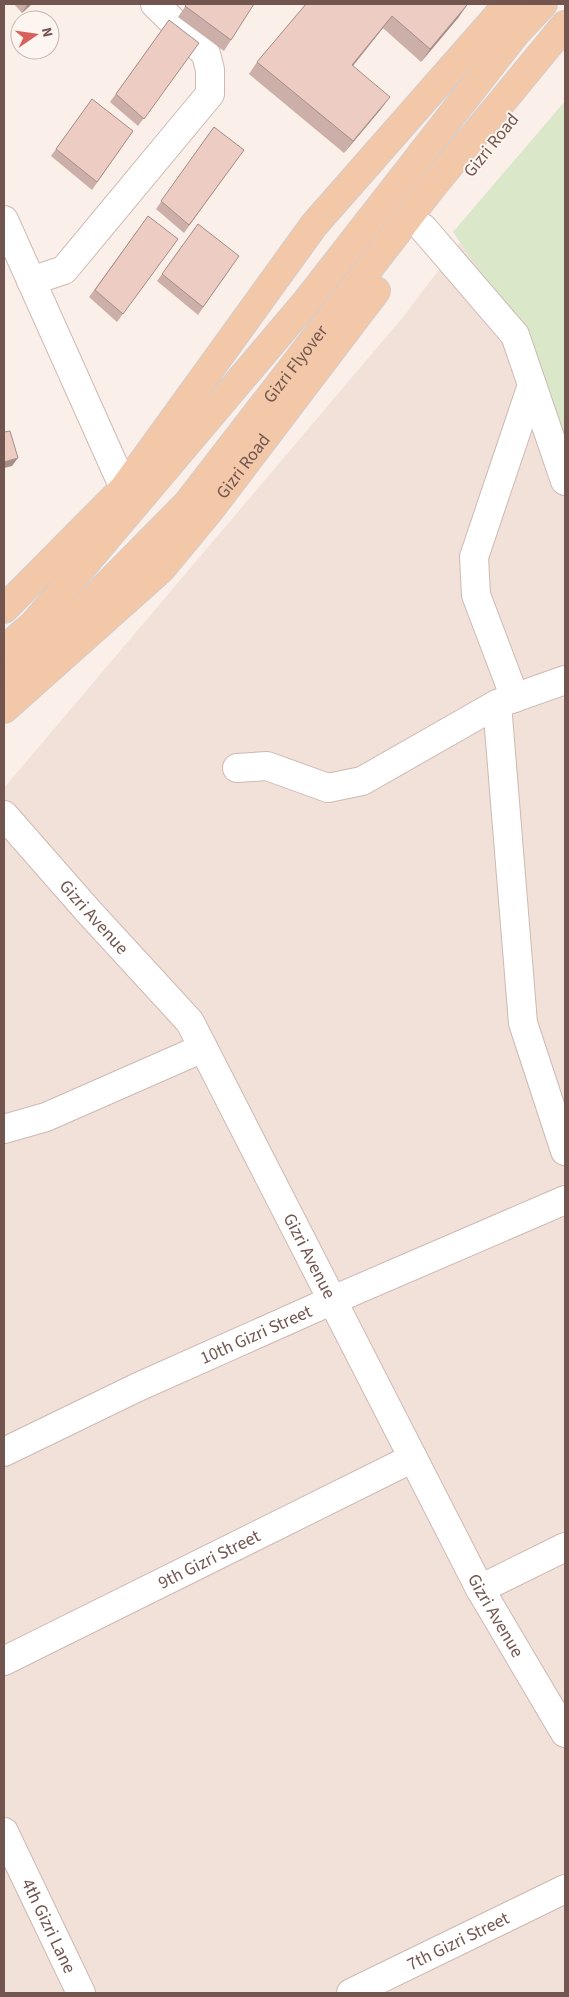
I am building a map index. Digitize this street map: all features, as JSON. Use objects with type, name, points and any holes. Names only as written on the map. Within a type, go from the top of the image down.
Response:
[{"type":"main road","points":[[4,609],[124,488],[314,225],[508,4]]},
{"type":"main road","name":"Gizri Flyover","points":[[4,650],[34,624],[307,301],[515,34],[543,4]]},
{"type":"main road","name":"Gizri Flyover","points":[[4,684],[34,659],[188,503],[431,188],[565,25]]},
{"type":"main road","name":"Gizri Road","points":[[4,709],[161,569],[209,511],[423,228],[565,53]]},
{"type":"street","points":[[31,281],[64,270],[210,94],[210,70],[206,54],[155,4]]},
{"type":"street","points":[[5,225],[124,488]]},
{"type":"street","points":[[423,228],[515,335],[565,481]]},
{"type":"street","points":[[532,385],[474,557],[476,595],[506,701],[523,1023],[565,1151]]},
{"type":"street","points":[[237,768],[267,766],[328,788],[362,781],[506,701],[565,680]]},
{"type":"street","name":"Gizri Avenue","points":[[4,815],[96,920],[190,1022],[480,1590],[565,1733]]},
{"type":"street","points":[[4,1129],[46,1117],[203,1048]]},
{"type":"street","name":"10th Gizri Street","points":[[4,1452],[138,1387],[565,1200]]},
{"type":"street","name":"9th Gizri Street","points":[[4,1660],[413,1458]]},
{"type":"street","points":[[480,1590],[565,1547]]},
{"type":"street","name":"4th Gizri Lane","points":[[4,1832],[81,1993]]},
{"type":"street","name":"7th Gizri Street","points":[[351,1993],[565,1888]]},
{"type":"shaded area","points":[[565,104],[565,1993],[4,1993],[4,788],[403,317]]},
{"type":"green space","points":[[565,101],[565,451],[528,340],[453,232]]},
{"type":"building","points":[[187,4],[254,4],[231,40],[185,6]]},
{"type":"building","points":[[306,4],[467,5],[430,49],[392,16],[352,65],[390,97],[353,141],[257,62]]},
{"type":"building","points":[[169,20],[199,43],[144,119],[116,94]]},
{"type":"building","points":[[92,99],[133,131],[97,182],[56,149]]},
{"type":"building","points":[[214,127],[244,150],[189,225],[161,201]]},
{"type":"building","points":[[148,216],[178,239],[123,314],[95,290]]},
{"type":"building","points":[[198,224],[239,256],[203,307],[162,274]]},
{"type":"building","points":[[10,431],[18,458],[4,462],[4,432]]}]
